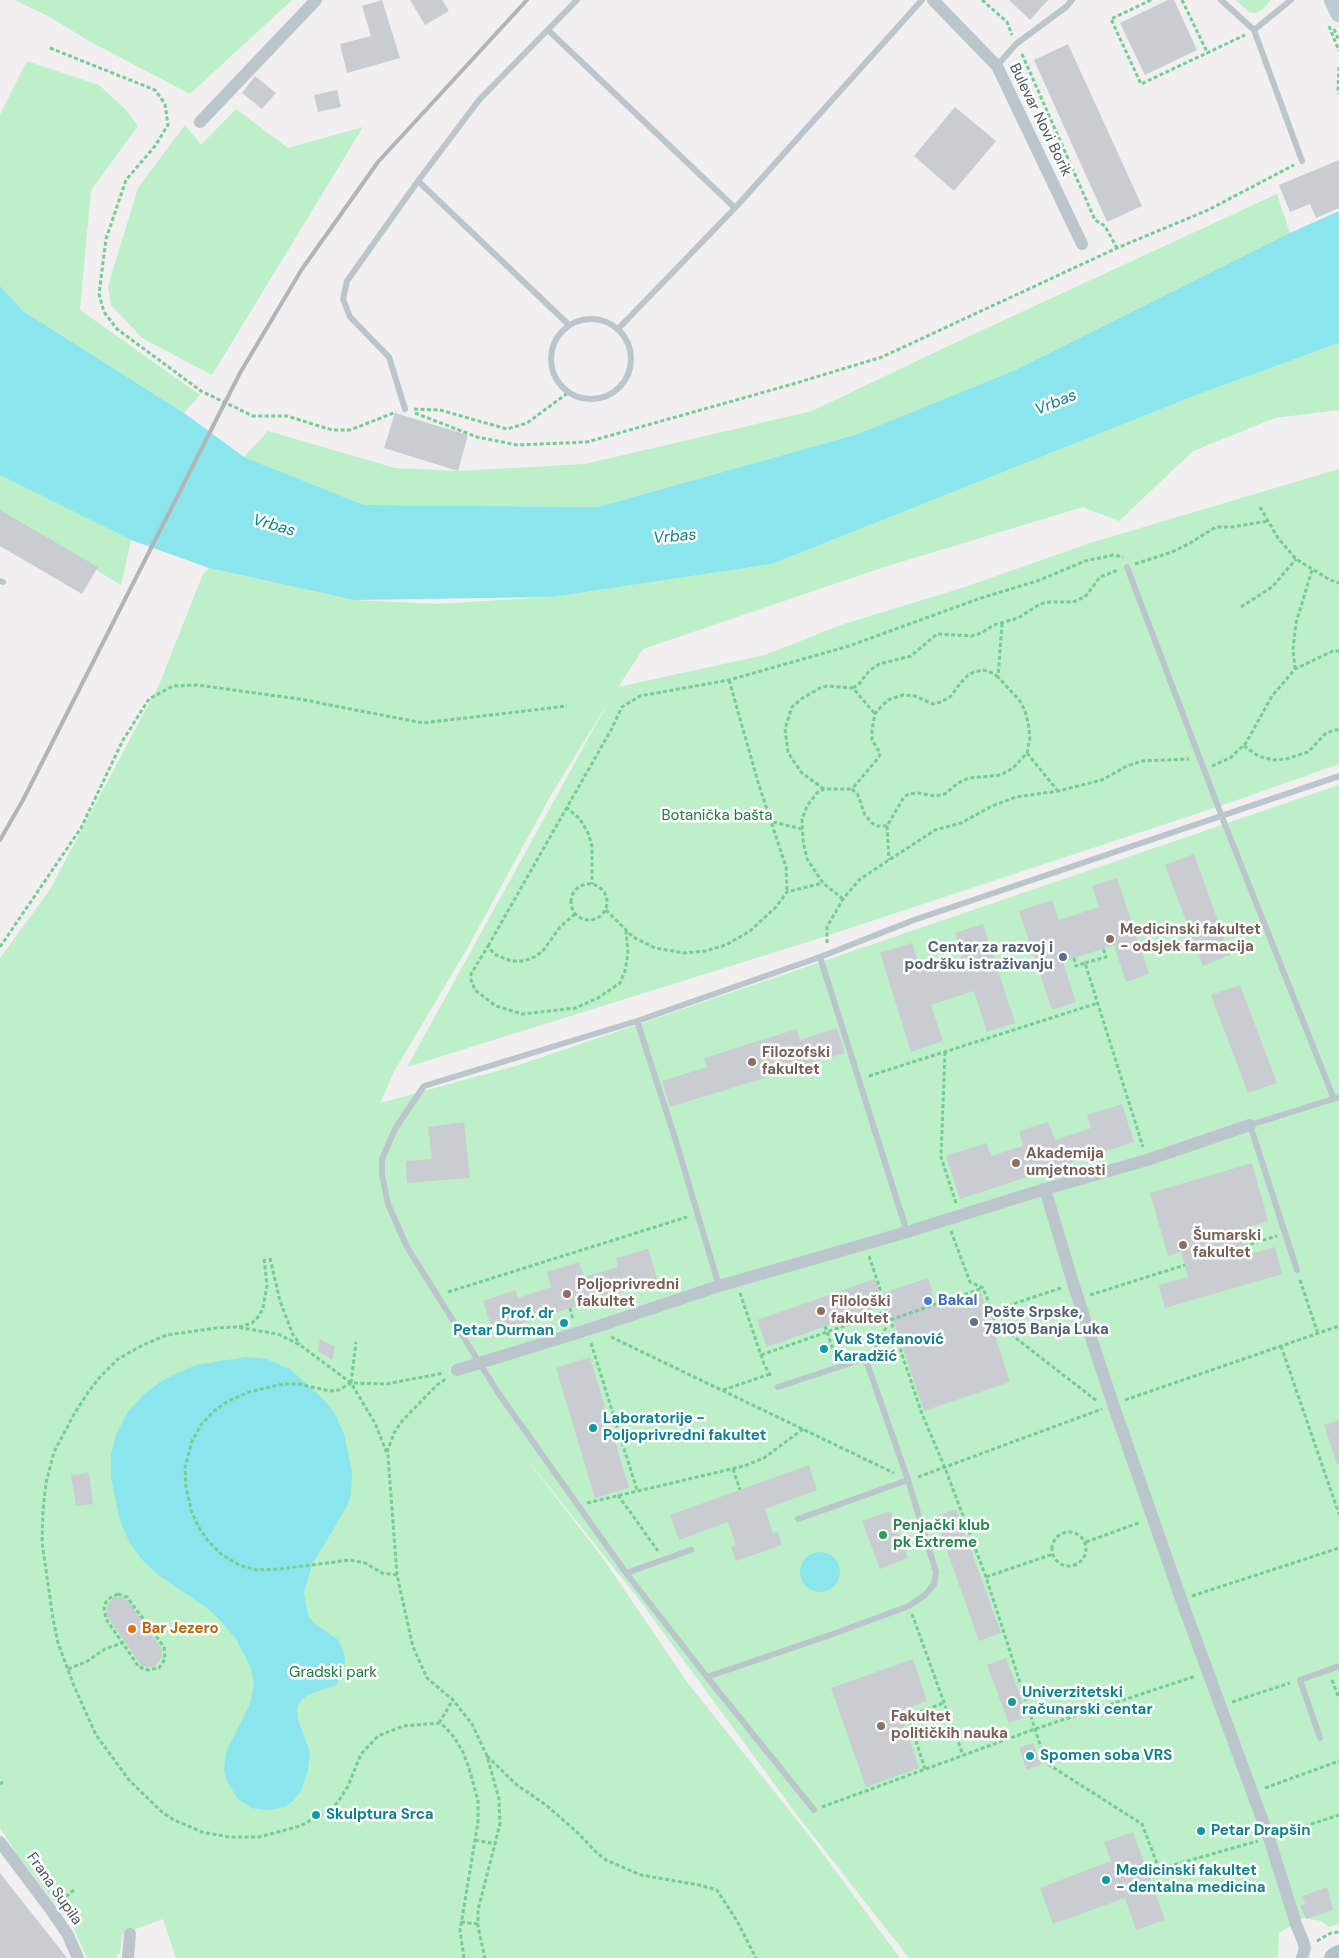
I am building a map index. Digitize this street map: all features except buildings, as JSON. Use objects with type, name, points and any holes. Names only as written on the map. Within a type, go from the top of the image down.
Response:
[{"type":"main road","points":[[1334,1958],[1339,1956]]},
{"type":"street","points":[[200,122],[316,0]]},
{"type":"street","name":"Bulevar Novi Borik","points":[[933,0],[997,66],[1082,244]]},
{"type":"street","points":[[1333,0],[1339,13]]},
{"type":"street","points":[[457,1370],[590,1329],[719,1286],[1147,1160],[1250,1125]]},
{"type":"street","points":[[1045,1189],[1073,1284],[1153,1518],[1269,1838],[1305,1948],[1302,1958]]},
{"type":"street","name":"Frana Supila","points":[[0,1842],[68,1935],[78,1958]]},
{"type":"street","points":[[128,1958],[130,1934]]},
{"type":"lane","points":[[405,409],[389,357],[350,317],[343,299],[347,281],[418,181],[479,100],[577,0]]},
{"type":"lane","points":[[618,329],[735,208],[922,0]]},
{"type":"lane","points":[[997,66],[1016,44],[1066,7],[1072,0]]},
{"type":"lane","points":[[1221,0],[1254,30],[1302,161]]},
{"type":"lane","points":[[1254,30],[1291,0]]},
{"type":"lane","points":[[548,30],[735,208]]},
{"type":"lane","points":[[418,181],[569,325]]},
{"type":"lane","points":[[594,319],[607,322],[618,329],[626,340],[630,352],[630,366],[626,378],[618,388],[607,396],[594,399],[581,398],[569,392],[560,384],[553,372],[551,359],[553,346],[559,334],[569,325],[581,320],[594,319]]},
{"type":"lane","points":[[1127,567],[1222,816],[1336,1098],[1250,1125],[1297,1270]]},
{"type":"lane","points":[[814,1810],[626,1573],[499,1394],[403,1238],[388,1204],[382,1175],[382,1160],[388,1144],[409,1107],[424,1086],[637,1021],[820,958],[914,920],[1339,776]]},
{"type":"lane","points":[[820,958],[906,1232]]},
{"type":"lane","points":[[637,1021],[675,1138],[719,1286]]},
{"type":"lane","points":[[707,1677],[909,1606],[925,1595],[934,1584],[936,1572],[908,1480],[866,1363],[860,1360],[778,1387]]},
{"type":"lane","points":[[798,1519],[908,1480]]},
{"type":"lane","points":[[626,1573],[691,1550]]},
{"type":"lane","points":[[1320,1738],[1300,1680],[1339,1666]]},
{"type":"path","points":[[982,0],[1007,22],[1095,220],[1105,226],[1117,248]]},
{"type":"path","points":[[1151,0],[1111,19],[1141,84],[1208,54],[1254,30]]},
{"type":"path","points":[[1182,0],[1208,54]]},
{"type":"path","points":[[50,48],[155,90],[165,104],[168,125],[156,146],[126,180],[106,239],[99,294],[104,312],[117,329],[201,391],[253,416],[287,416],[332,430],[350,430],[405,409],[440,410],[507,429],[527,423],[569,392]]},
{"type":"path","points":[[1339,67],[1339,94]]},
{"type":"path","points":[[405,409],[477,437],[517,445],[587,442],[882,357],[1117,248],[1206,211],[1302,161]]},
{"type":"path","points":[[1260,507],[1278,538],[1296,559],[1312,570],[1339,583]]},
{"type":"path","points":[[824,789],[802,773],[792,760],[786,739],[786,720],[792,707],[801,699],[827,686],[853,688],[874,667],[911,656],[937,634],[972,636],[1018,618],[1040,604],[1073,602],[1084,597],[1100,577],[1172,552],[1190,544],[1216,528],[1268,521]]},
{"type":"path","points":[[626,930],[628,953],[625,971],[620,983],[598,998],[575,1008],[522,1014],[496,1006],[475,990],[471,974],[611,730],[622,707],[640,696],[729,680],[849,646],[978,600],[1038,582],[1085,561],[1114,555],[1121,556],[1127,567]]},
{"type":"path","points":[[1242,607],[1272,587],[1296,559]]},
{"type":"path","points":[[1295,669],[1293,649],[1296,623],[1312,570]]},
{"type":"path","points":[[998,677],[1002,624]]},
{"type":"path","points":[[827,954],[827,927],[843,899],[860,878],[935,830],[962,823],[992,806],[1016,797],[1058,791],[1102,780],[1126,766],[1142,761],[1196,759],[1204,769],[1227,760],[1244,746],[1258,725],[1272,696],[1295,669],[1333,651],[1339,651]]},
{"type":"path","points":[[852,789],[879,757],[880,753],[872,740],[873,723],[875,714],[888,700],[903,695],[915,696],[934,704],[941,702],[951,696],[958,685],[968,676],[983,670],[998,677],[1020,701],[1028,722],[1030,737],[1027,753],[1021,761],[1007,771],[995,776],[964,780],[945,794],[935,796],[918,793],[909,794],[904,797],[887,826],[889,860]]},
{"type":"path","points":[[606,910],[633,937],[655,948],[684,954],[726,945],[750,931],[776,907],[787,892],[786,867],[758,782],[729,680]]},
{"type":"path","points":[[0,947],[81,828],[122,740],[149,699],[173,686],[197,685],[299,699],[423,723],[567,706]]},
{"type":"path","points":[[853,688],[875,714]]},
{"type":"path","points":[[1244,746],[1258,756],[1273,760],[1286,759],[1308,752],[1325,734],[1339,730]]},
{"type":"path","points":[[1027,753],[1058,791]]},
{"type":"path","points":[[843,899],[823,883],[807,859],[802,819],[807,806],[817,793],[824,789],[852,789],[858,795],[865,815],[872,823],[877,826],[887,826]]},
{"type":"path","points":[[566,807],[580,819],[588,833],[592,846],[592,884]]},
{"type":"path","points":[[772,822],[802,829]]},
{"type":"path","points":[[787,892],[823,883]]},
{"type":"path","points":[[583,884],[592,884],[601,887],[605,892],[607,898],[606,910],[602,915],[591,920],[580,918],[575,914],[571,904],[573,892],[583,884]]},
{"type":"path","points":[[488,946],[494,954],[511,961],[524,961],[542,952],[560,927],[575,914]]},
{"type":"path","points":[[1074,958],[1076,966],[1106,957],[1103,948]]},
{"type":"path","points":[[1085,963],[1147,1160]]},
{"type":"path","points":[[859,1079],[1098,1003]]},
{"type":"path","points":[[945,1052],[941,1156],[960,1216]]},
{"type":"path","points":[[437,1295],[698,1214]]},
{"type":"path","points":[[947,1220],[970,1282],[983,1288],[995,1322],[1105,1408]]},
{"type":"path","points":[[1244,1246],[1285,1233]]},
{"type":"path","points":[[865,1244],[922,1414],[945,1468],[986,1577],[1046,1763],[1142,1824],[1158,1869]]},
{"type":"path","points":[[264,1258],[267,1285],[263,1308],[259,1316],[252,1323],[236,1327],[188,1331],[167,1335],[143,1345],[118,1359],[99,1378],[73,1416],[54,1452],[46,1483],[43,1510],[42,1542],[52,1619],[58,1643],[96,1734],[129,1780],[156,1807],[174,1820],[202,1832],[229,1837],[259,1837],[300,1826],[316,1819],[338,1802],[348,1786],[362,1754],[378,1736],[403,1726],[439,1723],[450,1731],[458,1742],[470,1768],[478,1801],[478,1822],[461,1922],[461,1942],[464,1958]]},
{"type":"path","points":[[270,1258],[280,1301],[293,1335],[300,1345]]},
{"type":"path","points":[[1078,1298],[1185,1265]]},
{"type":"path","points":[[1297,1270],[1318,1334]]},
{"type":"path","points":[[736,1281],[760,1355],[778,1387]]},
{"type":"path","points":[[992,1311],[1073,1284]]},
{"type":"path","points":[[866,1363],[890,1320],[983,1288]]},
{"type":"path","points":[[760,1355],[887,1311]]},
{"type":"path","points":[[825,1326],[839,1367]]},
{"type":"path","points":[[236,1327],[278,1334],[300,1345],[351,1383],[375,1423],[387,1452],[397,1574],[413,1647],[427,1678],[453,1700],[472,1724],[487,1756],[495,1781],[501,1813],[500,1824],[478,1910],[480,1941],[485,1958]]},
{"type":"path","points":[[590,1329],[722,1390],[908,1480]]},
{"type":"path","points":[[590,1329],[637,1490]]},
{"type":"path","points":[[351,1383],[356,1342]]},
{"type":"path","points":[[1281,1346],[1339,1514]]},
{"type":"path","points":[[397,1574],[382,1573],[365,1563],[350,1560],[280,1569],[256,1570],[239,1565],[221,1554],[208,1541],[195,1518],[186,1487],[186,1468],[192,1441],[201,1425],[214,1411],[228,1401],[249,1392],[276,1385],[299,1384],[330,1391],[339,1390],[351,1383],[386,1384],[457,1370]]},
{"type":"path","points":[[387,1452],[394,1433],[402,1421],[437,1385],[457,1370]]},
{"type":"path","points":[[722,1390],[770,1374]]},
{"type":"path","points":[[578,1505],[733,1469],[764,1458],[803,1429]]},
{"type":"path","points":[[733,1469],[740,1490]]},
{"type":"path","points":[[618,1495],[664,1559]]},
{"type":"path","points":[[1086,1542],[1153,1518]]},
{"type":"path","points":[[1072,1531],[1086,1542],[1086,1554],[1083,1560],[1074,1565],[1064,1565],[1053,1554],[1053,1542],[1060,1533],[1072,1531]]},
{"type":"path","points":[[1182,1599],[1339,1548]]},
{"type":"path","points":[[986,1577],[1053,1554]]},
{"type":"path","points":[[118,1594],[127,1597],[159,1640],[164,1647],[165,1659],[159,1668],[154,1670],[144,1669],[139,1667],[124,1643],[106,1619],[104,1613],[106,1602],[118,1594]]},
{"type":"path","points":[[909,1606],[963,1755]]},
{"type":"path","points":[[68,1669],[86,1662],[105,1649],[124,1643]]},
{"type":"path","points":[[1328,1670],[1339,1698]]},
{"type":"path","points":[[814,1810],[1035,1729],[1208,1672]]},
{"type":"path","points":[[1221,1705],[1300,1680]]},
{"type":"path","points":[[439,1723],[453,1700]]},
{"type":"path","points":[[902,1718],[944,1703]]},
{"type":"path","points":[[908,1716],[925,1769]]},
{"type":"path","points":[[487,1756],[517,1785],[546,1805],[606,1860],[641,1875],[717,1890],[737,1921],[756,1958]]},
{"type":"path","points":[[1253,1793],[1339,1761]]},
{"type":"path","points":[[1148,1872],[1269,1838],[1339,1815]]},
{"type":"path","points":[[475,1840],[495,1844]]},
{"type":"path","points":[[461,1922],[478,1924]]},
{"type":"path","points":[[1331,1933],[1339,1932]]},
{"type":"green space","points":[[15,0],[292,0],[190,94],[89,41],[50,17]]},
{"type":"green space","points":[[1236,0],[1271,0],[1262,10],[1254,13],[1249,12]]},
{"type":"green space","points":[[27,61],[99,85],[125,109],[138,126],[91,190],[80,310],[200,395],[184,413],[23,311],[0,286],[0,115]]},
{"type":"green space","points":[[236,109],[288,148],[363,127],[212,375],[142,338],[111,305],[108,286],[138,188],[185,125],[201,145]]},
{"type":"green space","points":[[1277,194],[1290,233],[1013,371],[858,434],[598,507],[364,505],[244,457],[268,431],[395,468],[458,471],[585,464],[812,411]]},
{"type":"green space","points":[[1339,343],[1339,410],[1275,418],[1193,451],[1119,521],[1083,507],[881,568],[643,649],[618,687],[765,655],[841,625],[968,586],[1090,543],[1339,469],[1339,764],[1226,804],[814,940],[407,1067],[609,701],[551,795],[468,947],[395,1070],[380,1103],[519,1065],[1339,785],[1339,1923],[1329,1927],[1321,1921],[1304,1918],[1279,1933],[1278,1957],[1275,1958],[909,1958],[797,1815],[638,1598],[518,1448],[602,1557],[687,1682],[808,1834],[900,1958],[176,1958],[163,1919],[122,1934],[120,1953],[116,1958],[87,1958],[72,1925],[18,1856],[0,1828],[0,958],[49,891],[159,685],[203,574],[209,568],[354,600],[436,604],[552,597],[772,564],[1199,394]]},
{"type":"green space","points":[[0,475],[131,540],[121,585],[0,512]]},
{"type":"water","name":"Vrbas","points":[[1339,211],[1339,343],[1199,394],[772,564],[552,597],[354,600],[209,568],[131,540],[0,475],[0,286],[23,311],[184,413],[244,457],[364,505],[598,507],[858,434],[1013,371],[1290,233]]},
{"type":"water","points":[[246,1357],[266,1359],[290,1369],[323,1399],[334,1412],[344,1434],[352,1472],[351,1494],[347,1506],[312,1565],[304,1592],[308,1616],[315,1624],[337,1639],[341,1645],[345,1658],[344,1672],[336,1685],[307,1695],[299,1703],[297,1708],[298,1720],[310,1752],[308,1770],[301,1791],[293,1801],[284,1807],[267,1810],[251,1808],[237,1798],[227,1781],[224,1770],[226,1752],[250,1704],[254,1683],[250,1666],[236,1639],[219,1619],[207,1608],[161,1577],[137,1553],[120,1521],[111,1478],[111,1455],[116,1434],[128,1412],[144,1394],[163,1380],[196,1365]]},
{"type":"water","points":[[820,1552],[834,1558],[840,1572],[834,1586],[820,1592],[806,1586],[800,1572],[806,1558]]},
{"type":"railway","points":[[0,840],[23,800],[240,373],[302,269],[378,162],[527,0]]},
{"type":"place","name":"Medicinski fakultet - odsjek farmacija","points":[[1110,939]]},
{"type":"place","name":"Centar za razvoj i podršku istraživanju","points":[[1063,957]]},
{"type":"place","name":"Filozofski fakultet","points":[[752,1062]]},
{"type":"place","name":"Akademija umjetnosti","points":[[1016,1163]]},
{"type":"place","name":"Šumarski fakultet","points":[[1183,1245]]},
{"type":"place","name":"Poljoprivredni fakultet","points":[[567,1294]]},
{"type":"place","name":"Bakal","points":[[928,1301]]},
{"type":"place","name":"Filološki fakultet","points":[[821,1311]]},
{"type":"place","name":"Pošte Srpske, 78105 Banja Luka","points":[[974,1322]]},
{"type":"place","name":"Prof. dr Petar Durman","points":[[564,1323]]},
{"type":"place","name":"Vuk Stefanović Karadžić","points":[[824,1349]]},
{"type":"place","name":"Laboratorije - Poljoprivredni fakultet","points":[[593,1428]]},
{"type":"place","name":"Penjački klub pk Extreme","points":[[883,1535]]},
{"type":"place","name":"Bar Jezero","points":[[132,1629]]},
{"type":"place","name":"Univerzitetski računarski centar","points":[[1012,1702]]},
{"type":"place","name":"Fakultet političkih nauka","points":[[881,1726]]},
{"type":"place","name":"Spomen soba VRS","points":[[1030,1756]]},
{"type":"place","name":"Skulptura Srca","points":[[316,1815]]},
{"type":"place","name":"Petar Drapšin","points":[[1201,1831]]},
{"type":"place","name":"Medicinski fakultet - dentalna medicina","points":[[1106,1880]]},
{"type":"park label","name":"Botanička bašta","points":[[717,816]]},
{"type":"park label","name":"Gradski park","points":[[333,1673]]}]
